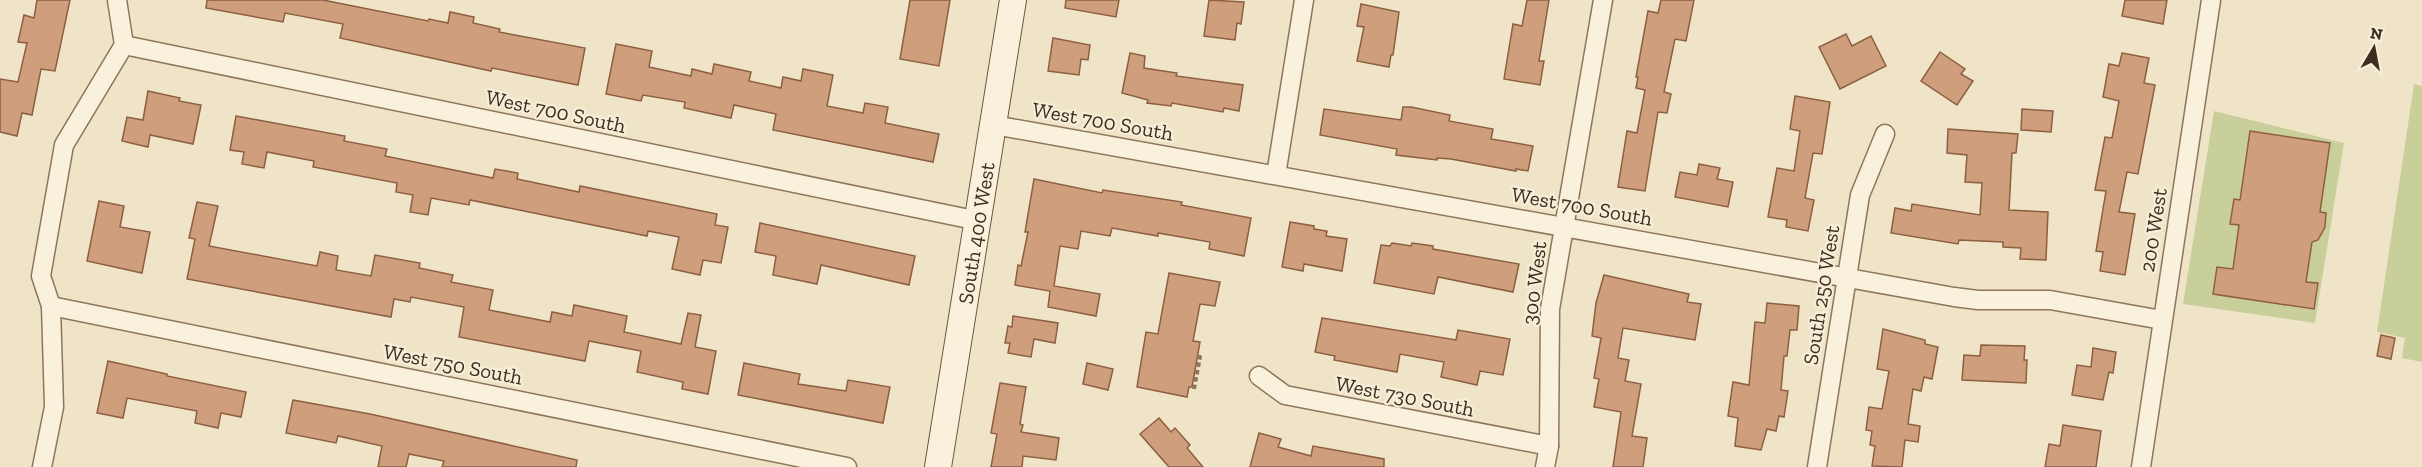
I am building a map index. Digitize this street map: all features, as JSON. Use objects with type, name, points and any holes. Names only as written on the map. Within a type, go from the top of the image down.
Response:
[{"type":"main road","name":"South 400 West","points":[[938,467],[1013,0]]},
{"type":"street","points":[[42,467],[54,407],[51,306],[41,276],[64,145],[124,45],[117,0]]},
{"type":"street","points":[[1276,175],[1304,0]]},
{"type":"street","name":"300 West","points":[[1545,467],[1549,446],[1550,309],[1603,0]]},
{"type":"street","name":"200 West","points":[[2140,467],[2211,0]]},
{"type":"street","name":"West 700 South","points":[[124,45],[979,221]]},
{"type":"street","name":"West 700 South","points":[[994,125],[1563,225],[1954,297],[1978,300],[2050,300],[2162,320]]},
{"type":"street","name":"South 250 West","points":[[1816,467],[1860,195],[1885,134]]},
{"type":"street","name":"West 750 South","points":[[51,306],[847,467]]},
{"type":"street","name":"West 730 South","points":[[1258,376],[1285,395],[1549,446]]},
{"type":"path","points":[[1194,389],[1200,357],[1197,356]]},
{"type":"green space","points":[[2414,84],[2422,86],[2422,362],[2402,358],[2405,338],[2377,332]]},
{"type":"green space","points":[[2214,111],[2344,143],[2315,323],[2183,304]],"holes":[[[2250,132],[2320,212],[2326,213],[2324,226],[2319,237],[2312,242],[2306,282],[2318,284],[2314,308],[2213,294],[2217,267],[2233,269],[2239,225],[2230,224],[2234,199],[2240,200]]]},
{"type":"building","points":[[37,0],[70,0],[55,71],[41,69],[32,115],[22,113],[17,136],[0,132],[0,79],[18,82],[27,43],[18,42],[24,15],[34,18]]},
{"type":"building","points":[[207,0],[323,0],[448,23],[450,12],[474,17],[473,23],[500,29],[499,32],[585,48],[578,85],[492,68],[491,71],[340,38],[343,24],[285,13],[283,22],[206,8]]},
{"type":"building","points":[[910,0],[950,0],[939,66],[900,59]]},
{"type":"building","points":[[1066,0],[1119,0],[1116,17],[1065,8]]},
{"type":"building","points":[[1209,0],[1244,2],[1241,24],[1237,23],[1235,40],[1204,36]]},
{"type":"building","points":[[1527,0],[1549,0],[1539,61],[1544,61],[1540,85],[1504,79],[1513,24],[1522,26]]},
{"type":"building","points":[[1661,0],[1694,0],[1686,41],[1675,39],[1664,92],[1671,94],[1667,113],[1658,112],[1645,191],[1618,187],[1627,131],[1637,133],[1645,90],[1636,88],[1638,77],[1636,77],[1648,11],[1658,13]]},
{"type":"building","points":[[2125,0],[2167,0],[2163,24],[2122,16]]},
{"type":"building","points":[[1361,4],[1399,12],[1389,67],[1357,61],[1364,27],[1357,26]]},
{"type":"building","points":[[1846,34],[1852,46],[1871,36],[1886,66],[1840,89],[1819,47]]},
{"type":"building","points":[[1053,38],[1090,45],[1088,60],[1081,59],[1079,75],[1048,71]]},
{"type":"building","points":[[616,44],[652,51],[649,67],[691,76],[692,69],[712,74],[714,64],[751,72],[749,81],[781,88],[783,77],[801,81],[803,69],[833,75],[827,106],[863,113],[865,103],[888,107],[885,123],[939,134],[933,162],[773,130],[776,114],[734,105],[731,118],[684,108],[685,102],[643,95],[641,101],[606,94]]},
{"type":"building","points":[[1940,52],[1965,69],[1961,74],[1973,81],[1957,105],[1921,81]]},
{"type":"building","points":[[1130,53],[1145,56],[1144,68],[1177,73],[1176,76],[1243,85],[1239,111],[1224,108],[1223,112],[1172,103],[1171,106],[1147,103],[1148,100],[1122,93]]},
{"type":"building","points":[[2122,53],[2149,58],[2144,83],[2155,85],[2138,174],[2127,172],[2119,212],[2135,214],[2125,275],[2100,271],[2103,252],[2096,251],[2106,191],[2095,190],[2105,137],[2112,138],[2119,101],[2103,97],[2109,64],[2119,66]]},
{"type":"building","points":[[148,91],[201,105],[193,144],[150,135],[148,147],[122,141],[127,117],[143,120]]},
{"type":"building","points":[[1795,96],[1830,102],[1822,154],[1813,153],[1805,198],[1814,200],[1808,231],[1786,227],[1787,220],[1768,217],[1777,168],[1794,171],[1800,131],[1790,129]]},
{"type":"building","points":[[1403,107],[1450,115],[1449,121],[1493,129],[1491,139],[1533,146],[1528,171],[1516,169],[1516,171],[1451,159],[1437,158],[1437,160],[1396,155],[1397,149],[1320,135],[1324,109],[1401,120]]},
{"type":"building","points":[[2022,109],[2053,111],[2051,132],[2021,130]]},
{"type":"building","points":[[236,116],[345,136],[344,141],[387,149],[385,156],[493,178],[495,169],[518,173],[517,179],[579,192],[580,186],[717,214],[715,225],[728,227],[721,263],[703,260],[700,275],[672,269],[679,237],[648,231],[647,236],[470,200],[469,205],[431,198],[428,215],[410,212],[413,195],[396,192],[397,183],[313,167],[314,161],[267,152],[264,168],[242,164],[244,152],[230,150]]},
{"type":"building","points":[[1948,129],[2018,134],[2016,153],[2012,153],[2009,210],[2048,212],[2046,260],[2020,259],[2021,248],[2003,247],[2003,242],[1959,240],[1958,244],[1891,233],[1895,208],[1911,211],[1912,204],[1980,215],[1982,183],[1965,182],[1967,155],[1947,153]]},
{"type":"building","points":[[2250,131],[2330,143],[2320,212],[2326,213],[2325,227],[2318,240],[2312,242],[2306,282],[2318,283],[2314,309],[2213,294],[2217,267],[2233,269],[2239,225],[2230,224],[2234,199],[2240,200]]},
{"type":"building","points":[[1699,164],[1720,168],[1717,179],[1733,182],[1728,207],[1675,197],[1680,172],[1697,175]]},
{"type":"building","points":[[1034,179],[1102,193],[1103,190],[1182,202],[1181,205],[1251,218],[1244,256],[1209,249],[1210,242],[1158,233],[1158,236],[1112,228],[1110,236],[1081,231],[1078,249],[1060,246],[1054,286],[1100,294],[1096,316],[1048,307],[1050,291],[1015,285],[1018,265],[1021,266],[1028,232],[1025,232]]},
{"type":"building","points":[[99,201],[124,206],[120,227],[150,232],[142,273],[87,261]]},
{"type":"building","points":[[197,202],[218,206],[209,246],[317,266],[320,252],[338,256],[336,270],[371,276],[375,255],[420,263],[419,268],[453,275],[451,282],[493,290],[489,310],[550,322],[552,312],[572,316],[574,305],[627,316],[624,332],[681,344],[688,313],[701,315],[695,347],[716,351],[708,394],[682,389],[683,382],[637,372],[641,351],[589,341],[585,361],[459,337],[464,307],[411,297],[410,302],[394,299],[391,317],[187,279],[195,239],[189,238]]},
{"type":"building","points":[[1290,222],[1327,231],[1326,236],[1347,239],[1342,271],[1304,264],[1303,271],[1282,267]]},
{"type":"building","points":[[760,223],[915,256],[909,285],[821,265],[817,284],[773,275],[776,256],[755,252]]},
{"type":"building","points":[[1392,243],[1433,246],[1433,249],[1519,264],[1513,292],[1438,277],[1434,294],[1374,283],[1381,245],[1390,246]]},
{"type":"building","points":[[1169,273],[1220,282],[1215,306],[1200,304],[1193,341],[1200,342],[1192,387],[1189,387],[1187,397],[1137,387],[1146,332],[1158,334]]},
{"type":"building","points":[[1604,275],[1689,294],[1687,302],[1701,304],[1695,340],[1623,328],[1618,358],[1629,360],[1625,381],[1641,384],[1632,436],[1647,438],[1643,467],[1613,467],[1621,412],[1594,407],[1599,379],[1594,378],[1601,338],[1592,336],[1596,303]]},
{"type":"building","points":[[1767,303],[1799,306],[1797,330],[1790,330],[1787,356],[1784,356],[1781,390],[1788,391],[1784,417],[1779,416],[1776,431],[1767,429],[1761,450],[1735,446],[1738,418],[1728,416],[1733,382],[1749,385],[1755,322],[1765,323]]},
{"type":"building","points":[[1013,316],[1058,323],[1055,343],[1034,339],[1031,357],[1008,353],[1010,343],[1005,343],[1008,326],[1012,327]]},
{"type":"building","points":[[1322,318],[1456,340],[1458,330],[1510,339],[1503,375],[1480,371],[1477,385],[1441,377],[1444,362],[1400,354],[1397,372],[1334,360],[1335,356],[1315,352]]},
{"type":"building","points":[[1883,329],[1925,340],[1925,344],[1938,347],[1932,379],[1924,377],[1921,391],[1913,389],[1908,424],[1920,426],[1918,442],[1905,440],[1902,467],[1872,466],[1875,446],[1870,445],[1872,431],[1866,430],[1869,407],[1882,409],[1889,371],[1877,369]]},
{"type":"building","points":[[2381,335],[2395,338],[2391,359],[2377,356]]},
{"type":"building","points":[[1981,345],[2025,346],[2026,383],[1962,380],[1964,355],[1980,356]]},
{"type":"building","points":[[2093,348],[2116,352],[2113,373],[2109,372],[2103,400],[2072,395],[2077,365],[2091,367]]},
{"type":"building","points":[[108,361],[246,392],[241,417],[221,413],[218,428],[195,423],[197,411],[127,398],[123,418],[97,413]]},
{"type":"building","points":[[744,363],[800,374],[798,384],[846,391],[848,380],[890,387],[883,423],[738,395]]},
{"type":"building","points":[[1087,363],[1113,369],[1108,390],[1083,384]]},
{"type":"building","points":[[1000,383],[1026,387],[1020,424],[1023,425],[1021,432],[1059,438],[1056,460],[1023,456],[1022,467],[991,467],[997,434],[991,433]]},
{"type":"building","points":[[293,400],[370,414],[577,460],[576,467],[442,467],[444,461],[409,454],[406,467],[378,467],[382,446],[338,436],[336,443],[286,433]]},
{"type":"building","points":[[1159,418],[1171,432],[1175,428],[1190,445],[1187,448],[1203,467],[1169,467],[1140,434]]},
{"type":"building","points":[[2063,425],[2101,431],[2096,467],[2045,467],[2049,444],[2060,446]]},
{"type":"building","points":[[1259,433],[1281,439],[1278,447],[1311,456],[1313,446],[1384,459],[1384,467],[1250,467]]}]
